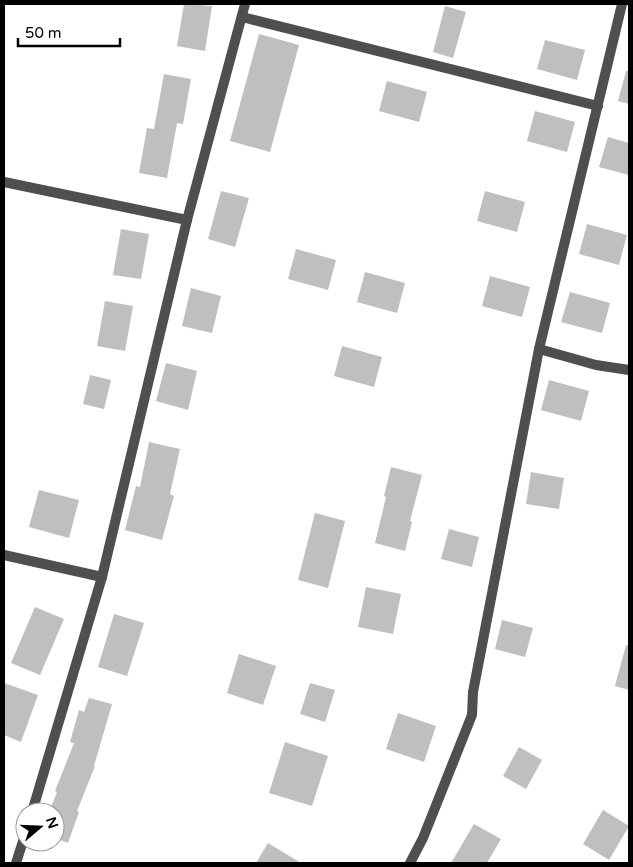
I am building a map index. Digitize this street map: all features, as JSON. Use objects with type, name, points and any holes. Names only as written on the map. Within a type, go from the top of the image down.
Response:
[{"type":"street","points":[[35,802],[102,577],[187,220],[245,4]]},
{"type":"street","points":[[410,863],[423,838],[472,715],[473,692],[539,349],[622,4]]},
{"type":"street","points":[[242,16],[598,106]]},
{"type":"street","points":[[4,182],[187,220]]},
{"type":"street","points":[[539,349],[596,364],[629,370]]},
{"type":"street","points":[[4,555],[102,577]]},
{"type":"building","points":[[184,4],[212,6],[205,51],[177,46]]},
{"type":"building","points":[[445,6],[466,12],[453,58],[433,52]]},
{"type":"building","points":[[259,34],[299,45],[270,152],[230,141]]},
{"type":"building","points":[[545,40],[585,50],[577,80],[537,69]]},
{"type":"building","points":[[626,71],[629,71],[629,104],[618,101]]},
{"type":"building","points":[[164,74],[191,79],[183,124],[177,123],[167,178],[139,173],[147,128],[154,129]]},
{"type":"building","points":[[387,81],[427,92],[419,122],[379,111]]},
{"type":"building","points":[[535,111],[575,122],[567,152],[527,141]]},
{"type":"building","points":[[608,137],[629,143],[629,175],[599,167]]},
{"type":"building","points":[[221,191],[249,198],[235,247],[208,239]]},
{"type":"building","points":[[485,191],[525,202],[517,232],[477,221]]},
{"type":"building","points":[[587,224],[627,235],[619,265],[579,254]]},
{"type":"building","points":[[121,229],[149,234],[141,279],[113,275]]},
{"type":"building","points":[[296,249],[336,260],[328,290],[288,279]]},
{"type":"building","points":[[365,272],[405,283],[397,313],[357,302]]},
{"type":"building","points":[[490,276],[530,287],[522,317],[482,306]]},
{"type":"building","points":[[191,288],[221,296],[212,333],[182,326]]},
{"type":"building","points":[[570,292],[610,303],[602,333],[561,322]]},
{"type":"building","points":[[105,301],[133,306],[125,351],[97,346]]},
{"type":"building","points":[[342,346],[382,357],[374,387],[334,376]]},
{"type":"building","points":[[166,363],[197,371],[188,410],[156,401]]},
{"type":"building","points":[[90,375],[111,380],[104,409],[83,404]]},
{"type":"building","points":[[549,380],[589,391],[581,421],[541,410]]},
{"type":"building","points":[[149,442],[180,449],[170,494],[174,496],[162,540],[125,530],[136,486],[140,487]]},
{"type":"building","points":[[391,467],[422,475],[410,521],[412,522],[405,551],[375,543]]},
{"type":"building","points":[[531,472],[564,478],[559,509],[526,504]]},
{"type":"building","points":[[39,490],[79,500],[69,538],[29,527]]},
{"type":"building","points":[[315,513],[345,521],[328,588],[298,580]]},
{"type":"building","points":[[449,529],[479,537],[472,567],[441,559]]},
{"type":"building","points":[[366,587],[401,594],[393,634],[358,627]]},
{"type":"building","points":[[35,607],[64,619],[40,675],[11,663]]},
{"type":"building","points":[[114,614],[144,623],[127,676],[98,667]]},
{"type":"building","points":[[502,620],[533,628],[525,657],[495,649]]},
{"type":"building","points":[[626,645],[629,646],[629,690],[615,686]]},
{"type":"building","points":[[239,654],[276,666],[263,705],[227,693]]},
{"type":"building","points":[[4,683],[38,695],[21,742],[4,735]]},
{"type":"building","points":[[310,683],[335,690],[325,722],[300,714]]},
{"type":"building","points":[[89,698],[112,704],[95,766],[77,811],[79,812],[68,843],[65,842],[65,802],[53,802],[57,792],[55,791],[74,743],[70,742],[79,710],[84,712]]},
{"type":"building","points":[[398,713],[436,726],[424,762],[386,749]]},
{"type":"building","points":[[285,742],[328,756],[312,806],[269,793]]},
{"type":"building","points":[[519,747],[542,760],[526,789],[503,776]]},
{"type":"building","points":[[603,810],[629,826],[609,860],[583,844]]},
{"type":"building","points":[[474,824],[501,839],[487,863],[451,863]]},
{"type":"building","points":[[268,843],[301,863],[256,863]]}]
